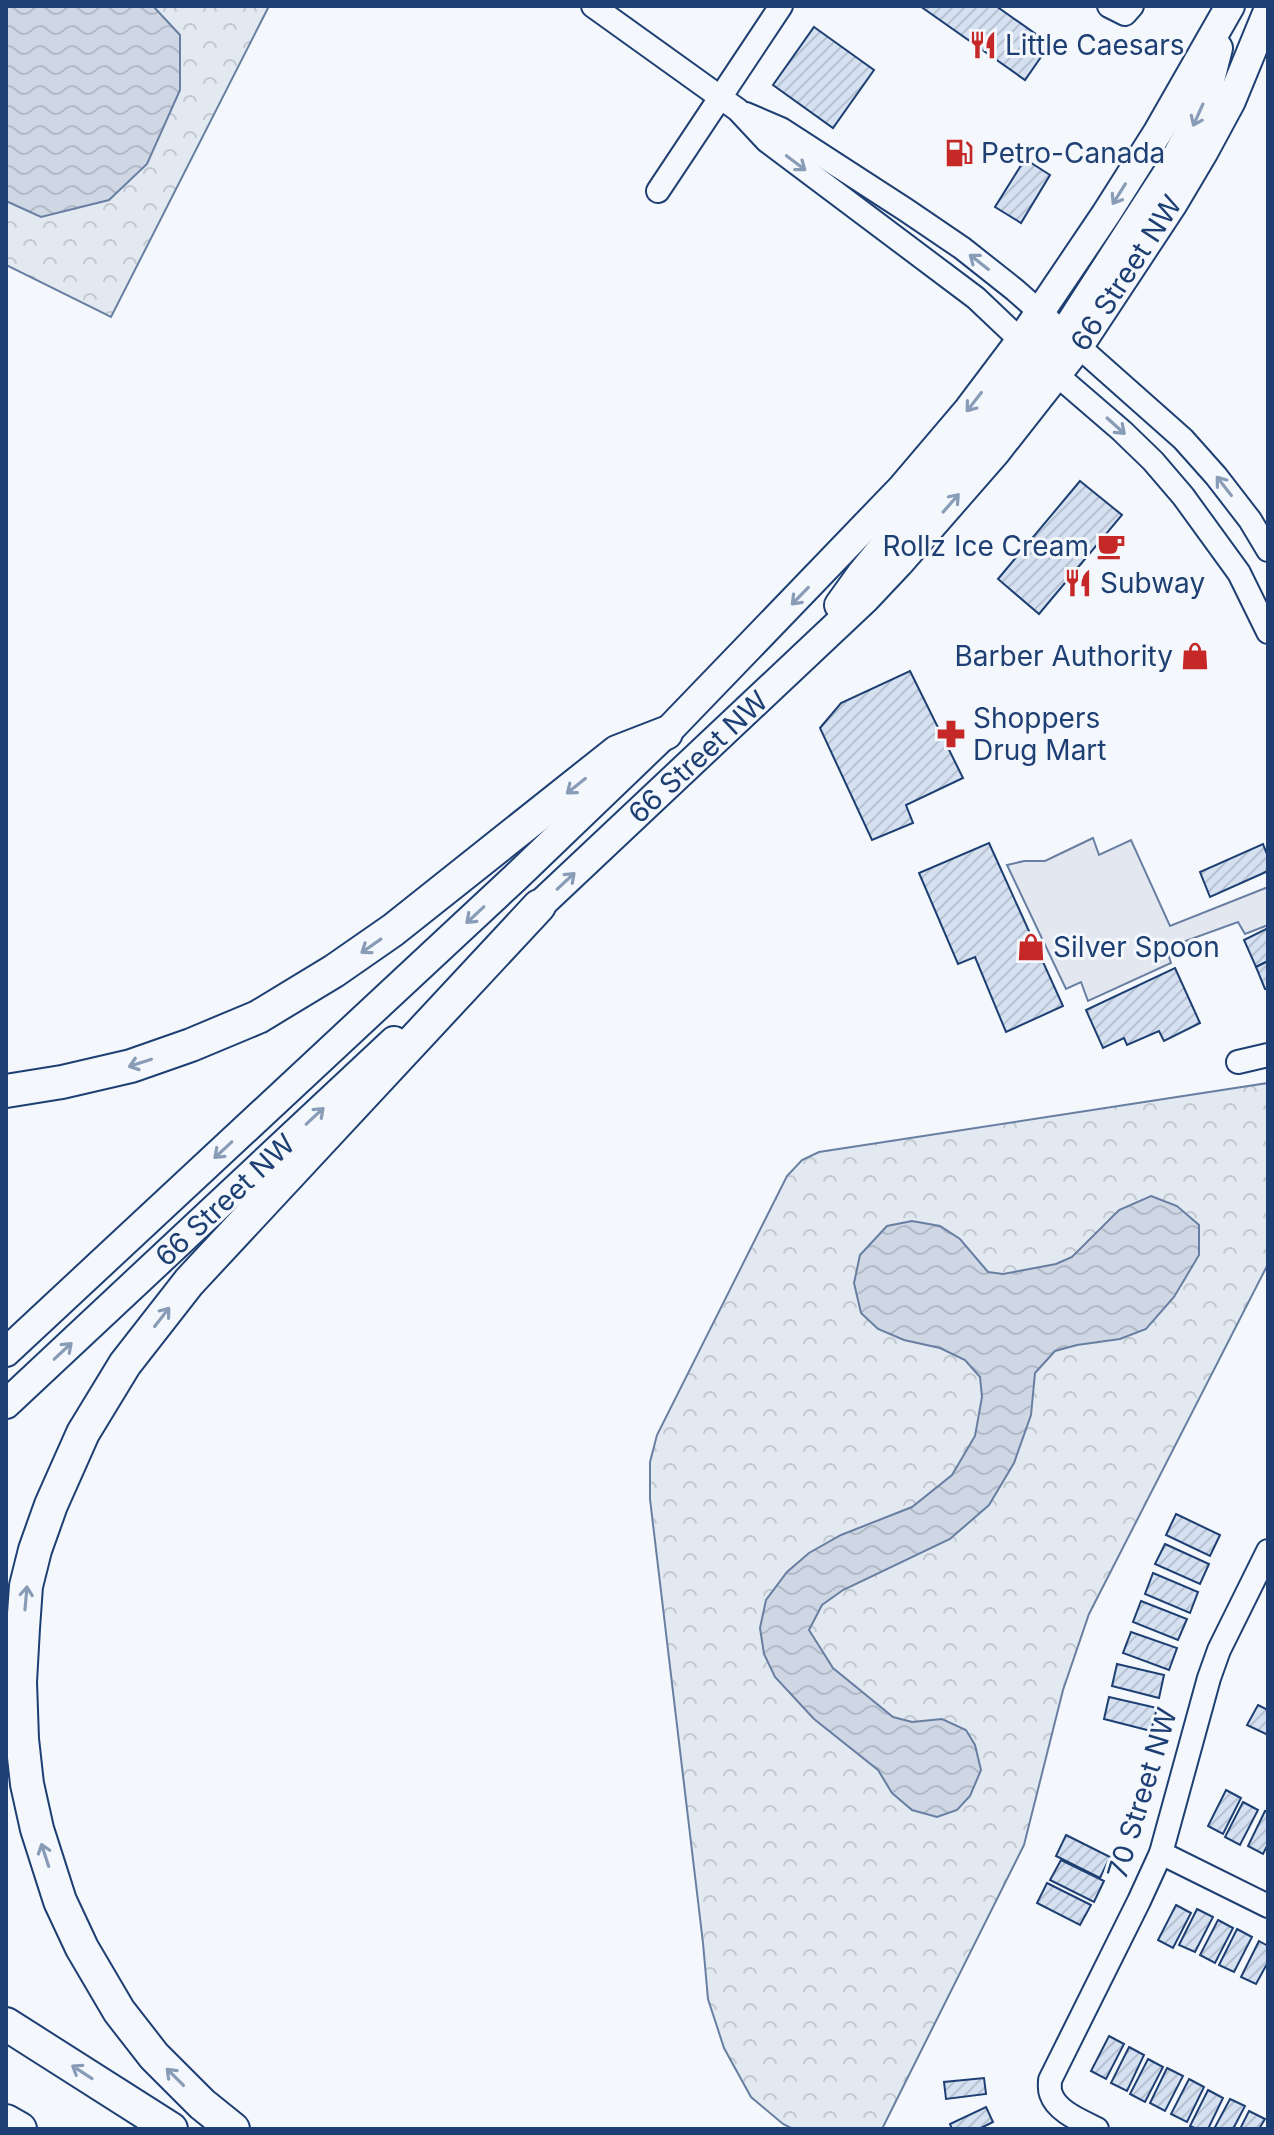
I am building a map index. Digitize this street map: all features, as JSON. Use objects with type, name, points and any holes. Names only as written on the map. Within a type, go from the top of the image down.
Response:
[{"type":"highway","points":[[6,1091],[131,1066],[258,1017],[334,971],[393,930],[617,752],[666,733]]},
{"type":"highway","points":[[233,2129],[202,2104],[154,2056],[119,2011],[82,1948],[60,1901],[37,1829],[27,1784],[22,1739],[20,1682],[23,1628],[26,1586],[35,1550],[83,1433],[125,1364],[161,1317],[200,1271],[539,906]]},
{"type":"highway","points":[[6,2024],[171,2129]]},
{"type":"highway","points":[[6,2121],[20,2129]]},
{"type":"main road","name":"66 Street NW","points":[[6,1352],[666,733],[901,489],[969,409],[1029,348],[1039,312],[1158,132],[1228,9]]},
{"type":"main road","points":[[1071,339],[1198,116],[1228,9]]},
{"type":"main road","name":"66 Street NW","points":[[6,1404],[807,654],[899,563],[1057,375],[1071,339],[1172,205],[1231,101],[1268,11]]},
{"type":"main road","points":[[807,654],[862,573],[1016,385],[1029,348]]},
{"type":"street","points":[[593,6],[729,104],[767,141],[976,298],[1122,431],[1183,496],[1239,573],[1268,632]]},
{"type":"street","points":[[658,191],[729,104],[781,6]]},
{"type":"street","points":[[1109,6],[1125,14],[1132,6]]},
{"type":"street","points":[[729,104],[781,129],[962,248],[1071,339],[1183,439],[1250,520],[1268,550]]},
{"type":"street","points":[[1238,1062],[1268,1055]]},
{"type":"street","name":"70 Street NW","points":[[1097,2129],[1060,2106],[1051,2094],[1050,2080],[1161,1853],[1209,1678],[1219,1650],[1268,1551]]},
{"type":"street","points":[[1161,1853],[1268,1906]]},
{"type":"green space","points":[[6,6],[269,6],[111,317],[6,265]]},
{"type":"green space","points":[[1268,1083],[1268,1264],[1089,1614],[1063,1690],[1024,1845],[882,2129],[793,2129],[751,2097],[724,2048],[708,1999],[650,1499],[650,1462],[657,1435],[787,1176],[802,1160],[819,1152]]},
{"type":"shaded area","points":[[1093,838],[1099,855],[1131,840],[1170,926],[1268,887],[1268,925],[1245,934],[1238,922],[1166,948],[1171,963],[1088,1001],[1081,982],[1066,989],[1007,865],[1045,861]]},
{"type":"water","points":[[6,6],[153,6],[180,35],[180,90],[147,164],[109,200],[41,217],[6,201]]},
{"type":"water","points":[[1151,1196],[1177,1206],[1199,1225],[1199,1255],[1174,1297],[1146,1329],[1120,1339],[1055,1351],[1035,1373],[1031,1415],[1014,1463],[989,1505],[950,1539],[843,1590],[822,1605],[809,1630],[833,1668],[893,1717],[912,1722],[942,1719],[966,1730],[975,1745],[981,1770],[970,1796],[957,1810],[937,1817],[912,1810],[892,1793],[878,1770],[814,1719],[775,1677],[764,1654],[760,1628],[766,1600],[787,1572],[809,1553],[841,1535],[912,1507],[952,1475],[975,1436],[982,1397],[980,1377],[965,1360],[940,1348],[904,1340],[878,1329],[861,1313],[854,1283],[860,1255],[887,1226],[912,1221],[940,1226],[960,1239],[988,1272],[1003,1274],[1056,1264],[1072,1257],[1119,1210]]},
{"type":"building","points":[[920,6],[996,6],[1050,44],[1025,80]]},
{"type":"building","points":[[814,27],[874,70],[833,128],[773,85]]},
{"type":"building","points":[[1025,159],[1050,175],[1021,223],[995,207]]},
{"type":"building","points":[[1080,481],[1122,515],[1039,614],[998,579]]},
{"type":"building","points":[[910,671],[963,778],[906,805],[913,823],[872,840],[820,728],[841,703]]},
{"type":"building","points":[[989,843],[1063,1006],[1006,1032],[975,957],[958,964],[919,873]]},
{"type":"building","points":[[1263,844],[1268,857],[1268,871],[1210,897],[1200,872]]},
{"type":"building","points":[[1268,928],[1268,961],[1256,967],[1244,940]]},
{"type":"building","points":[[1268,961],[1268,988],[1265,989],[1256,967]]},
{"type":"building","points":[[1175,968],[1200,1023],[1164,1041],[1159,1031],[1127,1045],[1124,1038],[1103,1048],[1086,1010]]},
{"type":"building","points":[[1176,1514],[1220,1535],[1210,1556],[1166,1535]]},
{"type":"building","points":[[1165,1544],[1209,1564],[1200,1584],[1155,1564]]},
{"type":"building","points":[[1153,1573],[1198,1592],[1190,1613],[1145,1594]]},
{"type":"building","points":[[1141,1601],[1187,1619],[1178,1640],[1133,1622]]},
{"type":"building","points":[[1131,1632],[1177,1648],[1169,1670],[1123,1653]]},
{"type":"building","points":[[1117,1664],[1164,1675],[1159,1698],[1112,1686]]},
{"type":"building","points":[[1109,1697],[1157,1708],[1151,1731],[1104,1719]]},
{"type":"building","points":[[1258,1705],[1268,1710],[1268,1735],[1247,1725]]},
{"type":"building","points":[[1226,1790],[1241,1798],[1223,1834],[1208,1826]]},
{"type":"building","points":[[1243,1802],[1258,1810],[1240,1845],[1225,1837]]},
{"type":"building","points":[[1265,1811],[1268,1812],[1268,1844],[1263,1854],[1248,1846]]},
{"type":"building","points":[[1066,1835],[1110,1857],[1100,1878],[1056,1856]]},
{"type":"building","points":[[1061,1860],[1104,1881],[1094,1902],[1050,1880]]},
{"type":"building","points":[[1047,1883],[1091,1905],[1080,1925],[1037,1903]]},
{"type":"building","points":[[1176,1905],[1191,1913],[1173,1948],[1158,1940]]},
{"type":"building","points":[[1197,1909],[1213,1917],[1195,1952],[1179,1945]]},
{"type":"building","points":[[1218,1920],[1233,1928],[1215,1963],[1200,1955]]},
{"type":"building","points":[[1237,1929],[1252,1937],[1234,1972],[1219,1965]]},
{"type":"building","points":[[1259,1941],[1268,1946],[1268,1962],[1256,1984],[1241,1977]]},
{"type":"building","points":[[1109,2036],[1124,2044],[1106,2079],[1091,2071]]},
{"type":"building","points":[[1129,2047],[1144,2055],[1127,2091],[1111,2083]]},
{"type":"building","points":[[1148,2059],[1163,2067],[1145,2102],[1130,2094]]},
{"type":"building","points":[[1167,2068],[1183,2076],[1165,2111],[1150,2103]]},
{"type":"building","points":[[984,2078],[986,2094],[946,2099],[944,2082]]},
{"type":"building","points":[[1189,2079],[1204,2087],[1187,2122],[1171,2114]]},
{"type":"building","points":[[1208,2090],[1223,2098],[1208,2129],[1197,2129],[1190,2126]]},
{"type":"building","points":[[1230,2099],[1245,2106],[1233,2129],[1214,2129]]},
{"type":"building","points":[[986,2107],[993,2122],[979,2129],[952,2129],[950,2124]]},
{"type":"building","points":[[1249,2111],[1265,2119],[1259,2129],[1240,2129]]},
{"type":"place","name":"Little Caesars","points":[[983,45]]},
{"type":"place","name":"Petro-Canada","points":[[959,153]]},
{"type":"place","name":"Rollz Ice Cream","points":[[1111,546]]},
{"type":"place","name":"Subway","points":[[1078,583]]},
{"type":"place","name":"Barber Authority","points":[[1195,656]]},
{"type":"place","name":"Shoppers Drug Mart","points":[[951,734]]},
{"type":"place","name":"Silver Spoon","points":[[1031,947]]}]
